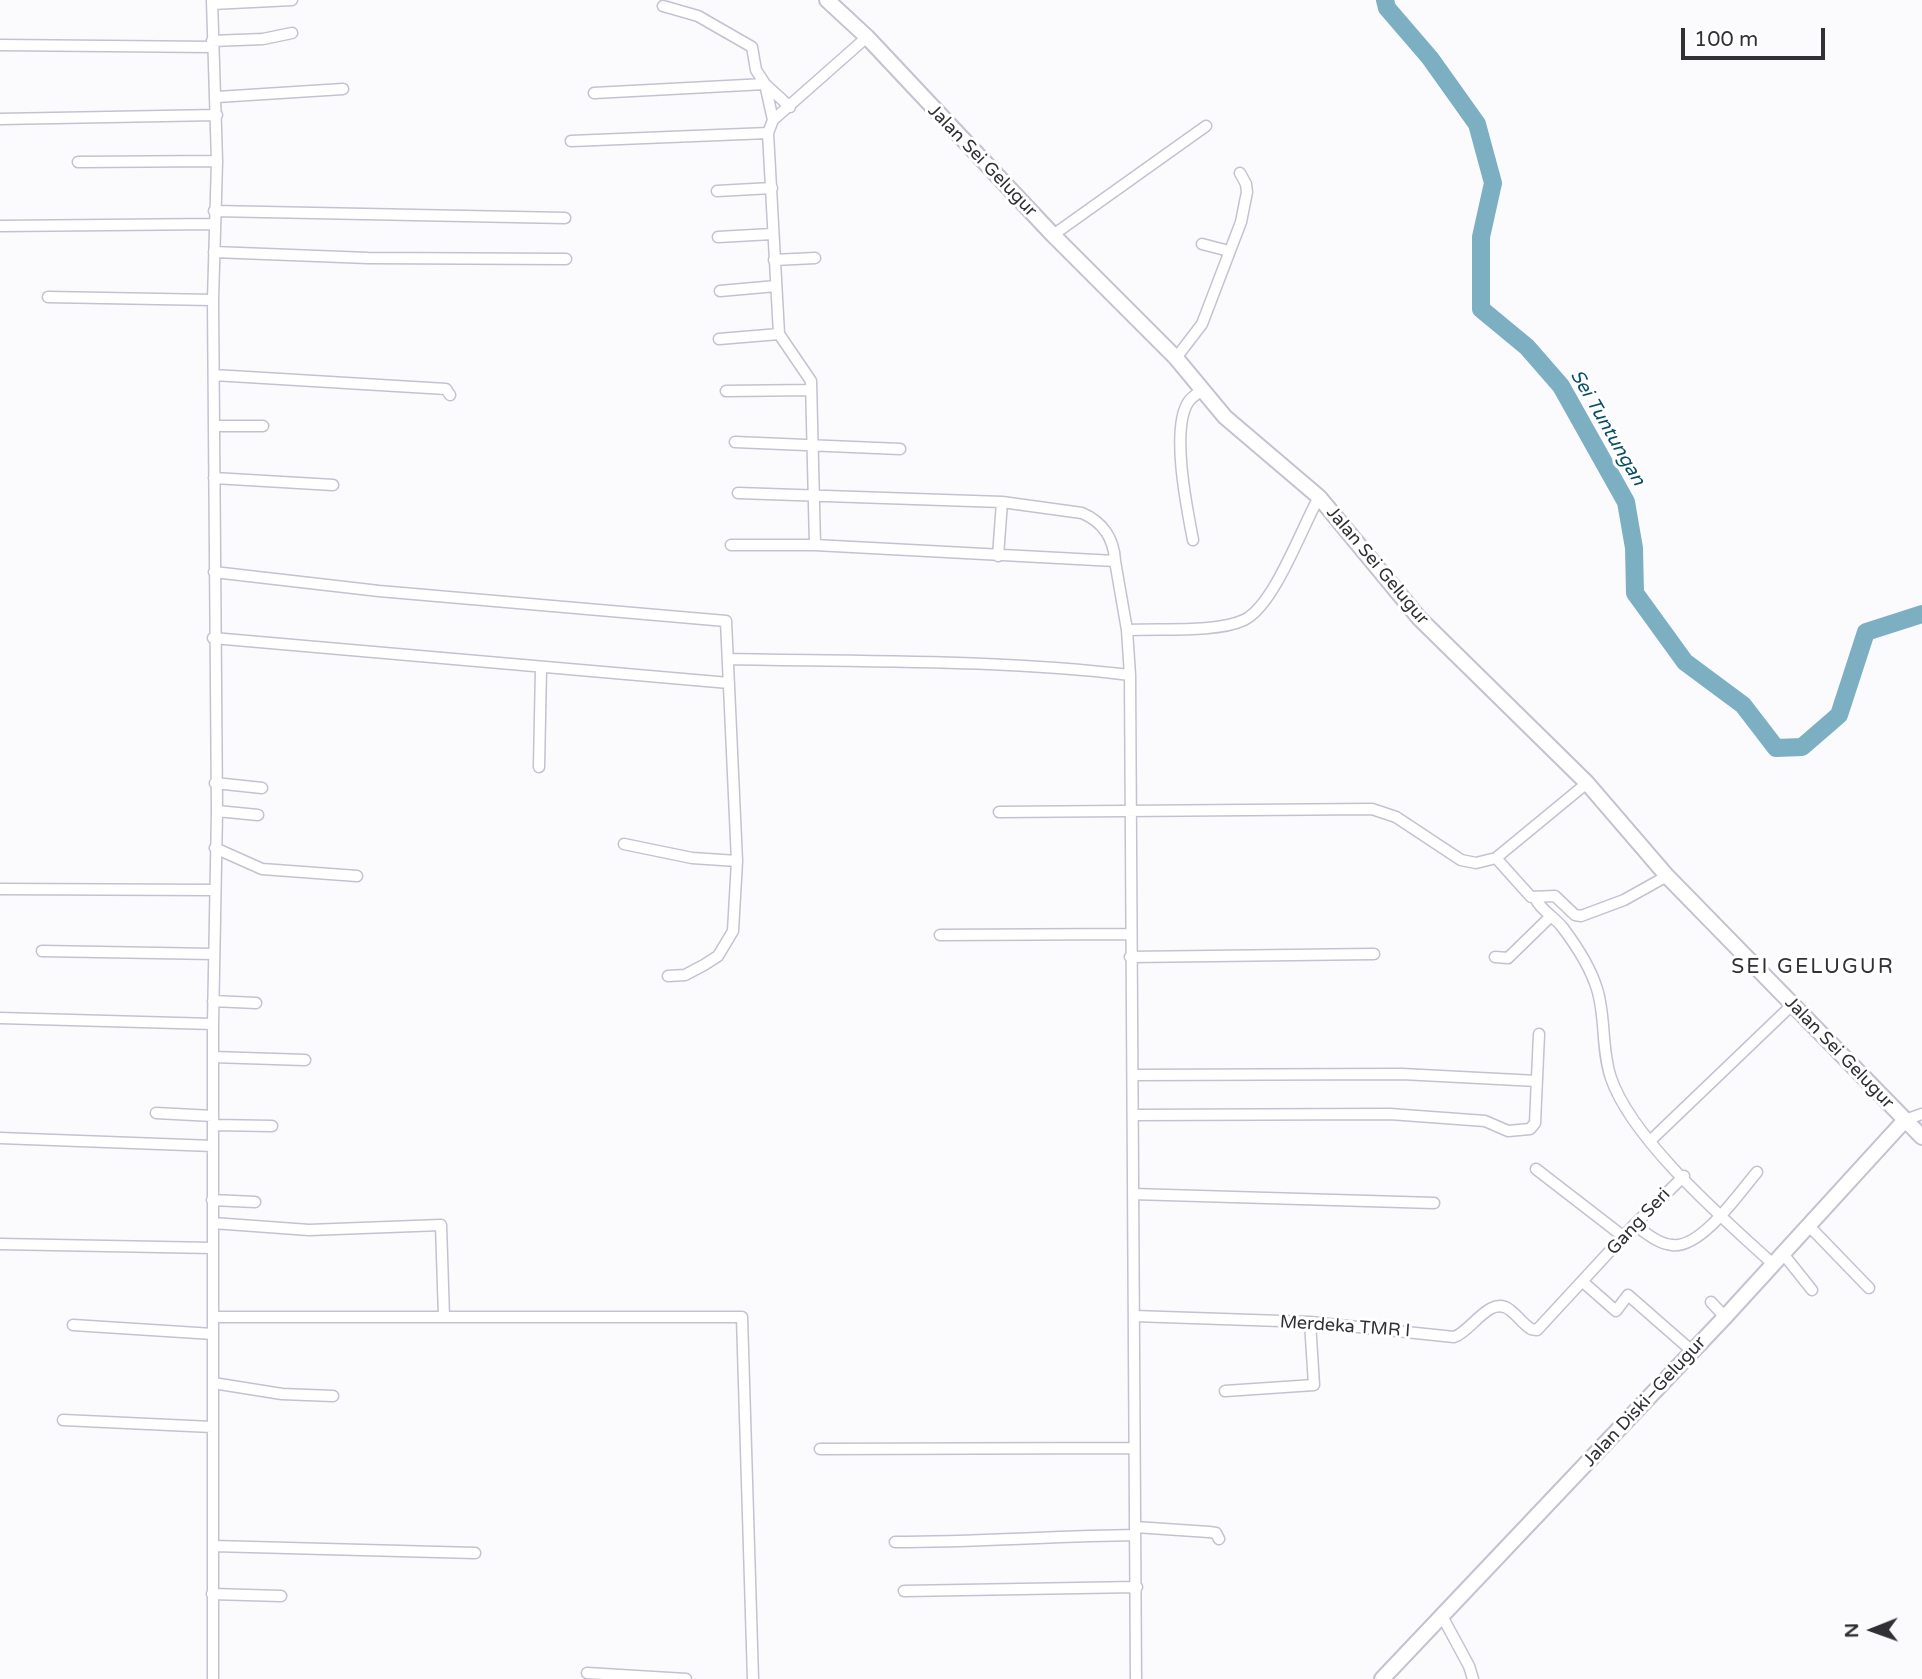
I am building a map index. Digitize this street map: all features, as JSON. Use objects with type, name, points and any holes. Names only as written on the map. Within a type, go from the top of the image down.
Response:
[{"type":"main road","name":"Jalan Sei Gelugur","points":[[827,0],[867,37],[1053,235],[1176,358],[1252,443],[1320,498],[1419,618],[1587,783],[1667,876],[1922,1137]]},
{"type":"main road","name":"Jalan Diski–Gelugur","points":[[1381,1679],[1726,1317],[1905,1121]]},
{"type":"street","points":[[213,1679],[212,1200],[217,811],[213,638],[213,300],[217,97],[212,2],[292,0]]},
{"type":"street","points":[[663,6],[698,16],[742,39],[754,50],[756,70],[765,84],[789,107]]},
{"type":"street","points":[[0,45],[213,44],[292,33]]},
{"type":"street","points":[[815,545],[811,390],[809,375],[779,334],[768,133],[774,121],[867,37]]},
{"type":"street","points":[[593,93],[765,84]]},
{"type":"street","points":[[765,84],[774,121]]},
{"type":"street","points":[[217,97],[344,89]]},
{"type":"street","points":[[0,119],[217,115]]},
{"type":"street","points":[[1053,235],[1206,126]]},
{"type":"street","points":[[571,141],[768,133]]},
{"type":"street","points":[[78,162],[217,161]]},
{"type":"street","points":[[1176,358],[1202,324],[1241,222],[1247,192],[1240,173]]},
{"type":"street","points":[[717,191],[772,188]]},
{"type":"street","points":[[214,211],[565,218]]},
{"type":"street","points":[[0,226],[214,224]]},
{"type":"street","points":[[718,237],[772,234]]},
{"type":"street","points":[[1202,244],[1228,251]]},
{"type":"street","points":[[214,252],[368,258],[566,259]]},
{"type":"street","points":[[774,260],[815,258]]},
{"type":"street","points":[[720,291],[776,286]]},
{"type":"street","points":[[48,297],[213,300]]},
{"type":"street","points":[[719,339],[779,334]]},
{"type":"street","points":[[214,375],[446,389],[450,395]]},
{"type":"street","points":[[726,391],[811,390]]},
{"type":"street","points":[[1193,540],[1181,474],[1182,420],[1188,402],[1202,390]]},
{"type":"street","points":[[215,426],[263,426]]},
{"type":"street","points":[[735,442],[813,443],[900,449]]},
{"type":"street","points":[[214,478],[333,485]]},
{"type":"street","points":[[738,493],[814,498],[1002,502],[1082,513],[1092,517],[1110,538],[1127,630],[1130,675],[1130,957],[1135,1115],[1133,1448],[1137,1587],[1136,1679]]},
{"type":"street","points":[[1127,630],[1231,625],[1247,619],[1258,610],[1279,578],[1320,498]]},
{"type":"street","points":[[998,556],[1002,502]]},
{"type":"street","points":[[732,545],[815,545],[1115,561]]},
{"type":"street","points":[[214,572],[379,591],[722,618],[728,626],[737,861],[731,936],[718,956],[704,965],[685,975],[668,975]]},
{"type":"street","points":[[213,638],[729,683]]},
{"type":"street","points":[[729,659],[905,661],[1078,669],[1130,675]]},
{"type":"street","points":[[539,767],[541,668]]},
{"type":"street","points":[[215,783],[262,788]]},
{"type":"street","points":[[999,812],[1373,809],[1396,817],[1461,860],[1476,863],[1496,858],[1587,783]]},
{"type":"street","points":[[217,811],[258,815]]},
{"type":"street","points":[[624,844],[692,858],[737,861]]},
{"type":"street","points":[[215,848],[262,869],[356,876]]},
{"type":"street","points":[[1496,858],[1527,893],[1535,898],[1549,918],[1563,927],[1597,988],[1603,1052],[1611,1078],[1632,1121],[1684,1177]]},
{"type":"street","points":[[1535,898],[1555,896],[1575,915],[1581,916],[1624,900],[1667,876]]},
{"type":"street","points":[[0,888],[214,890]]},
{"type":"street","points":[[1495,957],[1508,958],[1549,918]]},
{"type":"street","points":[[940,935],[1130,934]]},
{"type":"street","points":[[42,951],[214,954]]},
{"type":"street","points":[[1130,957],[1374,954]]},
{"type":"street","points":[[213,1001],[256,1003]]},
{"type":"street","points":[[1650,1141],[1792,1005]]},
{"type":"street","points":[[0,1018],[213,1024]]},
{"type":"street","points":[[1135,1115],[1427,1115],[1485,1121],[1508,1131],[1530,1129],[1535,1123],[1539,1034]]},
{"type":"street","points":[[213,1057],[305,1060]]},
{"type":"street","points":[[1134,1075],[1402,1074],[1537,1081]]},
{"type":"street","points":[[156,1114],[272,1126]]},
{"type":"street","points":[[1905,1121],[1922,1114]]},
{"type":"street","points":[[0,1138],[213,1146]]},
{"type":"street","points":[[1536,1169],[1624,1237]]},
{"type":"street","points":[[1634,1225],[1660,1242],[1677,1246],[1692,1242],[1720,1215],[1757,1172]]},
{"type":"street","name":"Gang Seri","points":[[1537,1329],[1634,1225],[1684,1177],[1720,1215],[1779,1260],[1812,1290]]},
{"type":"street","points":[[1133,1194],[1434,1203]]},
{"type":"street","points":[[212,1200],[255,1202]]},
{"type":"street","points":[[213,1223],[309,1230],[443,1225],[444,1317]]},
{"type":"street","points":[[1810,1227],[1869,1289]]},
{"type":"street","points":[[0,1244],[213,1248]]},
{"type":"street","points":[[1583,1282],[1616,1311],[1628,1295],[1692,1351]]},
{"type":"street","points":[[1711,1302],[1726,1317]]},
{"type":"street","name":"Merdeka TMR I","points":[[1133,1316],[1310,1322],[1454,1337],[1463,1333],[1492,1308],[1500,1306],[1510,1309],[1531,1329],[1537,1329]]},
{"type":"street","points":[[213,1317],[742,1317],[753,1679]]},
{"type":"street","points":[[1224,1391],[1314,1385],[1310,1322]]},
{"type":"street","points":[[73,1325],[213,1334]]},
{"type":"street","points":[[213,1383],[282,1394],[333,1396]]},
{"type":"street","points":[[63,1420],[212,1427]]},
{"type":"street","points":[[820,1449],[1133,1448]]},
{"type":"street","points":[[895,1542],[976,1542],[1135,1531],[1209,1532],[1216,1533],[1219,1539]]},
{"type":"street","points":[[213,1546],[475,1553]]},
{"type":"street","points":[[904,1591],[1137,1587]]},
{"type":"street","points":[[212,1594],[281,1596]]},
{"type":"street","points":[[1442,1616],[1469,1666],[1473,1679]]},
{"type":"street","points":[[587,1672],[686,1679]]},
{"type":"waterway","name":"Sei Tuntungan","points":[[1385,0],[1387,8],[1430,58],[1477,124],[1493,183],[1481,237],[1481,309],[1527,347],[1561,386],[1626,502],[1634,548],[1635,593],[1685,662],[1743,705],[1776,748],[1802,747],[1839,715],[1866,632],[1922,614]]},
{"type":"district","name":"SEI GELUGUR","points":[[1813,967]]}]
